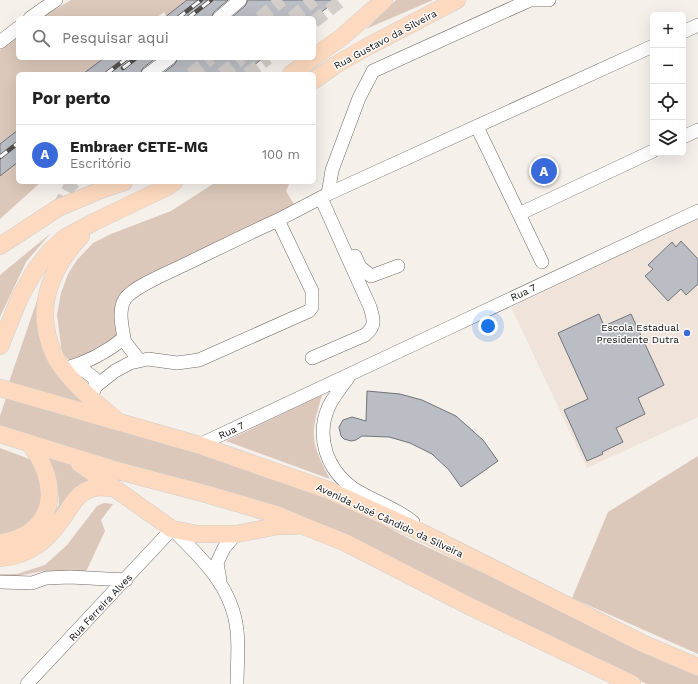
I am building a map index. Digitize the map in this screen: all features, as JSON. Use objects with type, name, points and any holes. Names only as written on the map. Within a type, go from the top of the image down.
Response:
[{"type":"main road","points":[[316,56],[342,37],[384,0]]},
{"type":"main road","name":"Rua Gustavo da Silveira","points":[[316,79],[337,64],[367,47],[453,2]]},
{"type":"main road","points":[[294,72],[310,60]]},
{"type":"main road","points":[[0,246],[58,208],[118,184]]},
{"type":"main road","points":[[0,346],[20,297],[34,272],[50,252],[66,237],[171,184]]},
{"type":"main road","points":[[94,222],[63,256],[57,268],[47,292],[45,322],[47,335],[56,360],[70,367],[119,423]]},
{"type":"main road","name":"Avenida José Cândido da Silveira","points":[[0,388],[199,445],[328,490],[427,536],[644,644],[698,667]]},
{"type":"main road","points":[[0,434],[119,471],[278,515],[306,526],[346,543],[474,608],[632,684]]},
{"type":"main road","points":[[0,544],[16,540],[29,533],[43,517],[48,504],[50,492],[48,479],[38,454],[25,441]]},
{"type":"main road","points":[[64,453],[172,529],[198,534],[236,534],[278,526],[306,526]]},
{"type":"main road","points":[[0,558],[19,555],[34,548],[52,532],[82,492],[99,486],[114,488]]},
{"type":"street","points":[[33,16],[56,0]]},
{"type":"street","points":[[222,16],[240,0]]},
{"type":"street","points":[[312,358],[366,336],[372,329],[374,320],[325,196],[332,170],[359,98],[373,71],[530,0],[549,0]]},
{"type":"street","points":[[686,31],[698,25]]},
{"type":"street","points":[[0,42],[16,30]]},
{"type":"street","points":[[139,360],[125,342],[121,323],[125,299],[134,290],[325,196],[650,47]]},
{"type":"street","points":[[151,72],[167,60]]},
{"type":"street","points":[[477,127],[542,262]]},
{"type":"street","points":[[686,136],[698,130]]},
{"type":"street","points":[[519,214],[650,152]]},
{"type":"street","points":[[325,196],[360,267],[371,276],[398,266]]},
{"type":"street","name":"Rua 7","points":[[199,445],[350,376],[520,293],[698,211]]},
{"type":"street","points":[[93,392],[115,371],[130,362],[148,359],[177,363],[199,360],[309,311],[312,307],[312,291],[278,220]]},
{"type":"street","points":[[70,367],[94,357],[124,338]]},
{"type":"street","name":"Rua 7","points":[[350,376],[339,389],[329,405],[323,425],[323,442],[333,469],[342,480],[356,490],[412,520],[427,536]]},
{"type":"street","points":[[322,388],[329,405]]},
{"type":"street","points":[[172,529],[211,569],[221,583],[231,606],[237,631],[237,684]]},
{"type":"street","name":"Rua Ferreira Alves","points":[[27,684],[126,580],[172,529]]},
{"type":"street","points":[[221,583],[218,563],[224,548],[236,534]]},
{"type":"street","points":[[0,582],[32,583],[46,578],[70,577],[126,580]]},
{"type":"shaded area","points":[[71,0],[187,0],[166,16],[164,12],[159,16],[44,16]]},
{"type":"shaded area","points":[[396,0],[433,0],[366,29]]},
{"type":"shaded area","points":[[16,38],[16,60],[101,60],[86,72],[16,72],[16,132],[0,144],[0,50]]},
{"type":"shaded area","points":[[16,164],[16,184],[39,184],[0,219],[0,176]]},
{"type":"shaded area","points":[[213,184],[289,184],[286,191],[295,206],[123,295],[120,335],[72,363],[62,353],[57,315],[61,293],[68,274],[77,260],[93,243],[111,234],[171,211]]},
{"type":"shaded area","points":[[698,219],[698,417],[587,468],[511,307]]},
{"type":"shaded area","points":[[51,233],[26,262],[0,317],[0,275]]},
{"type":"shaded area","points":[[43,283],[40,318],[93,411],[8,385]]},
{"type":"shaded area","points":[[322,395],[315,421],[314,435],[318,455],[330,479],[226,441]]},
{"type":"shaded area","points":[[6,398],[212,456],[328,496],[410,539],[698,673],[698,684],[647,684],[477,605],[350,539],[0,428],[0,416]]},
{"type":"shaded area","points":[[0,448],[32,460],[40,469],[46,499],[32,524],[0,537]]},
{"type":"shaded area","points":[[46,452],[75,465],[103,483],[51,519],[59,505],[54,473]]},
{"type":"shaded area","points":[[698,456],[698,654],[572,598],[608,512]]},
{"type":"shaded area","points":[[104,503],[113,504],[101,520],[105,531],[85,574],[43,571],[18,576],[0,576],[0,574],[17,574],[45,565],[67,545],[97,506]]},
{"type":"shaded area","points":[[51,519],[50,520],[0,549]]},
{"type":"building","points":[[187,0],[228,0],[214,12],[212,16],[167,16]]},
{"type":"building","points":[[248,0],[337,0],[316,16],[233,16],[245,6]]},
{"type":"building","points":[[101,60],[153,60],[143,68],[141,72],[86,72]]},
{"type":"building","points":[[177,60],[260,60],[246,72],[165,72],[175,64]]},
{"type":"building","points":[[16,132],[16,164],[0,176],[0,144]]},
{"type":"building","points":[[681,241],[698,259],[698,284],[686,295],[681,289],[668,301],[645,276],[653,269],[648,265],[672,242],[676,247]]},
{"type":"building","points":[[599,314],[604,326],[631,314],[664,385],[638,398],[645,414],[616,428],[623,442],[602,452],[603,454],[587,461],[564,410],[588,399],[558,333]]},
{"type":"building","points":[[367,391],[400,394],[422,400],[456,416],[483,440],[498,461],[461,487],[449,470],[432,454],[410,443],[389,437],[362,436],[351,441],[344,439],[341,436],[339,427],[343,420],[352,417],[366,421]]},
{"type":"tunnel","points":[[262,16],[282,0]]},
{"type":"tunnel","points":[[294,16],[314,0]]},
{"type":"tunnel","points":[[316,20],[342,0]]},
{"type":"tunnel","points":[[194,72],[208,60]]},
{"type":"tunnel","points":[[224,72],[240,60]]},
{"type":"tunnel","points":[[250,72],[265,60]]},
{"type":"tunnel","points":[[58,208],[72,184]]},
{"type":"railway","points":[[181,16],[201,0]]},
{"type":"railway","points":[[191,16],[211,0]]},
{"type":"railway","points":[[109,72],[124,60]]},
{"type":"railway","points":[[123,68],[133,60]]},
{"type":"railway","points":[[0,157],[16,145]]},
{"type":"place","name":"Embraer CETE-MG","points":[[544,171]]},
{"type":"place","name":"Escola Estadual Presidente Dutra","points":[[687,333]]}]
